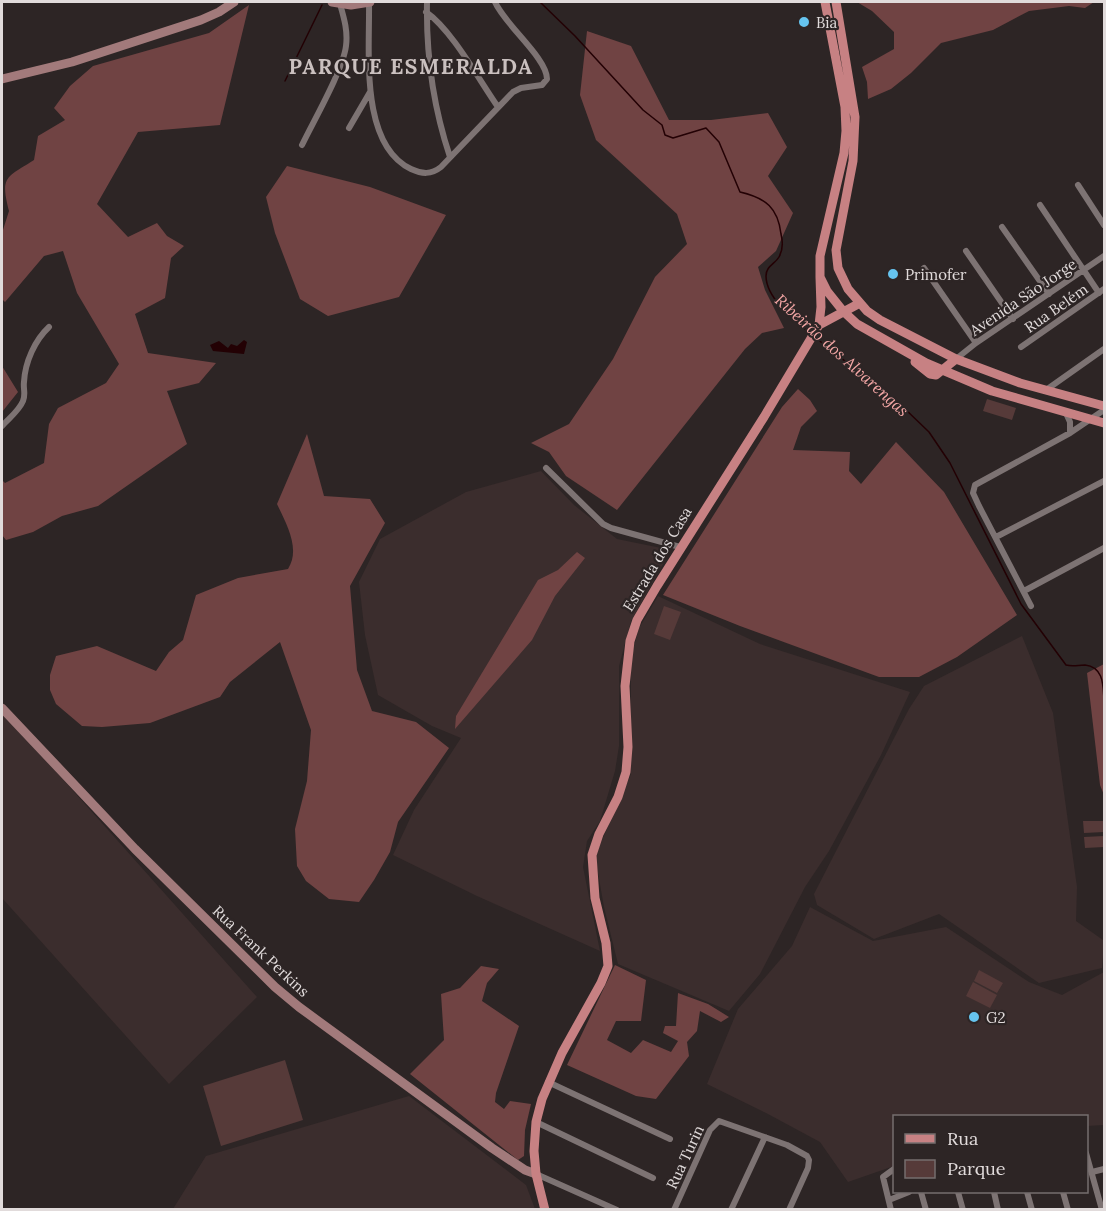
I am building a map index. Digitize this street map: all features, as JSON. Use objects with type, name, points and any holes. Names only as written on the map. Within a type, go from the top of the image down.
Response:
[{"type":"main road","points":[[817,328],[821,307],[821,251],[844,153],[846,131],[844,107],[825,2]]},
{"type":"main road","points":[[836,2],[853,100],[855,131],[853,161],[836,239],[836,254],[843,279],[860,303],[880,320],[956,359],[1006,378],[1104,406]]},
{"type":"main road","points":[[820,277],[827,291],[852,321],[899,350],[992,391],[1104,423]]},
{"type":"main road","points":[[817,328],[860,303]]},
{"type":"main road","points":[[829,319],[852,321]]},
{"type":"main road","name":"Estrada dos Casa","points":[[545,1209],[536,1174],[534,1151],[536,1122],[548,1082],[606,973],[606,943],[595,898],[592,855],[599,834],[616,803],[626,772],[628,747],[625,686],[630,641],[637,620],[680,547],[817,328]]},
{"type":"main road","points":[[944,371],[956,359]]},
{"type":"street","points":[[2,79],[72,62],[201,20],[234,2]]},
{"type":"street","points":[[302,145],[343,59],[346,48],[346,23],[336,3],[370,2],[370,91],[376,124],[382,139],[400,162],[409,168],[425,173],[436,171],[517,89],[542,85],[547,79],[543,65],[504,17],[495,2]]},
{"type":"street","points":[[426,2],[427,56],[431,84],[436,111],[450,157]]},
{"type":"street","points":[[426,12],[464,56],[498,107]]},
{"type":"street","points":[[349,128],[370,91]]},
{"type":"street","points":[[1078,185],[1104,225]]},
{"type":"street","points":[[1040,205],[1084,270],[1102,291]]},
{"type":"street","points":[[1002,226],[1048,294]]},
{"type":"street","points":[[966,251],[1012,319]]},
{"type":"street","name":"Avenida São Jorge","points":[[956,359],[1104,256]]},
{"type":"street","points":[[924,268],[976,343]]},
{"type":"street","name":"Rua Belém","points":[[1022,347],[1102,291]]},
{"type":"street","points":[[2,426],[22,402],[25,393],[23,382],[27,364],[37,340],[49,327]]},
{"type":"street","points":[[1046,390],[1104,349]]},
{"type":"street","points":[[1031,606],[975,498],[973,493],[975,485],[1070,433],[1104,410]]},
{"type":"street","points":[[1066,413],[1071,422],[1070,433]]},
{"type":"street","points":[[546,468],[603,524],[680,547]]},
{"type":"street","points":[[996,537],[1104,481]]},
{"type":"street","points":[[1024,591],[1104,548]]},
{"type":"street","name":"Rua Frank Perkins","points":[[2,708],[164,879],[275,987],[492,1148],[525,1170],[536,1174]]},
{"type":"street","points":[[548,1082],[670,1139]]},
{"type":"street","name":"Rua Turin","points":[[674,1209],[714,1124],[724,1121],[765,1137]]},
{"type":"street","points":[[536,1122],[653,1178]]},
{"type":"street","points":[[731,1209],[765,1137],[807,1156],[809,1164],[789,1209]]},
{"type":"street","points":[[1088,1159],[1102,1209]]},
{"type":"street","points":[[1092,1172],[1104,1169]]},
{"type":"street","points":[[891,1209],[883,1182],[884,1174],[893,1170]]},
{"type":"street","points":[[536,1174],[616,1209]]},
{"type":"street","points":[[889,1200],[905,1193]]},
{"type":"street","points":[[922,1193],[926,1209]]},
{"type":"street","points":[[959,1193],[963,1209]]},
{"type":"street","points":[[994,1193],[998,1209]]},
{"type":"street","points":[[1028,1193],[1032,1209]]},
{"type":"street","points":[[1064,1193],[1068,1209]]},
{"type":"shaded area","points":[[857,2],[1094,2],[1085,8],[1069,6],[1029,11],[993,30],[941,43],[891,89],[868,99],[867,82],[862,67],[894,49],[894,32],[872,11]]},
{"type":"shaded area","points":[[249,5],[220,125],[138,132],[97,204],[128,237],[157,223],[167,236],[184,246],[171,258],[165,298],[135,314],[148,353],[216,363],[199,383],[167,391],[187,444],[98,506],[62,516],[33,532],[6,540],[2,535],[2,480],[5,483],[44,463],[49,424],[58,408],[106,383],[119,364],[77,293],[63,251],[44,256],[5,302],[2,299],[2,233],[9,211],[5,191],[8,179],[34,160],[38,136],[65,120],[54,108],[70,86],[93,66],[209,33]]},
{"type":"shaded area","points":[[587,31],[631,46],[669,120],[711,120],[768,113],[787,147],[768,176],[793,213],[776,251],[758,267],[765,290],[784,328],[762,333],[745,349],[617,510],[566,476],[549,452],[531,443],[569,424],[613,359],[655,277],[687,244],[677,214],[596,140],[580,95]]},
{"type":"shaded area","points":[[287,166],[370,187],[446,215],[399,297],[328,316],[300,299],[275,233],[266,197]]},
{"type":"shaded area","points":[[244,340],[247,342],[244,354],[213,351],[210,345],[219,341],[228,348],[231,344],[237,346]]},
{"type":"shaded area","points":[[2,366],[18,392],[2,412]]},
{"type":"shaded area","points":[[798,389],[810,400],[817,411],[801,427],[793,450],[850,452],[849,471],[861,484],[896,442],[944,492],[1017,615],[957,657],[919,677],[879,677],[663,595],[782,407]]},
{"type":"shaded area","points":[[307,434],[324,496],[370,499],[385,523],[350,586],[357,670],[372,711],[416,722],[449,748],[398,822],[390,852],[359,902],[329,899],[306,881],[297,866],[295,829],[307,781],[311,730],[280,642],[230,682],[220,697],[150,723],[102,727],[82,726],[56,704],[50,690],[50,675],[56,656],[97,646],[156,671],[169,652],[183,640],[196,595],[238,578],[288,569],[292,561],[293,545],[277,504]]},
{"type":"shaded area","points":[[541,471],[574,505],[617,539],[671,550],[631,621],[619,666],[619,746],[615,771],[600,821],[587,841],[583,867],[600,951],[477,896],[393,855],[414,810],[461,738],[432,726],[378,695],[365,635],[359,582],[380,539],[466,492]]},
{"type":"shaded area","points":[[577,552],[585,558],[555,596],[532,640],[455,729],[456,716],[538,580],[558,570]]},
{"type":"shaded area","points":[[658,596],[760,644],[910,692],[881,755],[829,851],[805,887],[760,974],[729,1011],[618,964],[604,907],[595,856],[631,774],[631,657],[639,628]]},
{"type":"shaded area","points":[[1022,636],[1053,713],[1077,887],[1076,921],[1103,940],[1104,945],[1102,968],[1039,983],[939,914],[874,939],[817,905],[814,894],[909,709],[924,686]]},
{"type":"shaded area","points":[[1104,664],[1104,795],[1100,785],[1087,673]]},
{"type":"shaded area","points":[[2,714],[19,730],[257,997],[169,1084],[2,898]]},
{"type":"shaded area","points":[[810,907],[873,941],[946,927],[1029,982],[1062,995],[1104,972],[1104,1125],[1088,1126],[1088,1115],[893,1115],[893,1166],[848,1182],[820,1142],[707,1084],[738,1009],[792,946]]},
{"type":"shaded area","points":[[615,965],[646,980],[641,1021],[616,1021],[607,1040],[631,1053],[643,1040],[671,1052],[678,1041],[663,1033],[665,1026],[676,1026],[678,993],[708,1004],[729,1017],[721,1022],[700,1011],[697,1031],[687,1042],[689,1056],[656,1099],[636,1096],[567,1065]]},
{"type":"shaded area","points":[[481,966],[499,969],[487,983],[482,1001],[519,1026],[495,1102],[504,1109],[510,1101],[531,1104],[525,1130],[524,1156],[518,1160],[410,1074],[444,1040],[441,994],[460,988]]},
{"type":"shaded area","points":[[409,1096],[526,1185],[535,1209],[173,1209],[206,1156]]},
{"type":"green space","points":[[987,399],[1016,408],[1012,420],[983,411]]},
{"type":"green space","points":[[664,606],[681,612],[670,640],[654,634]]},
{"type":"green space","points":[[1083,821],[1104,821],[1104,832],[1084,833]]},
{"type":"green space","points":[[1104,836],[1104,847],[1085,848],[1084,837]]},
{"type":"green space","points":[[979,970],[1003,983],[997,993],[974,981]]},
{"type":"green space","points":[[973,982],[997,995],[990,1008],[966,996]]},
{"type":"green space","points":[[285,1060],[303,1120],[221,1146],[203,1086]]},
{"type":"waterway","name":"Ribeirão dos Alvarengas","points":[[540,2],[575,36],[643,110],[662,125],[665,135],[673,138],[706,128],[719,142],[740,192],[764,201],[777,217],[782,237],[782,249],[779,257],[767,270],[767,284],[782,308],[810,333]]},
{"type":"waterway","points":[[285,81],[322,5]]},
{"type":"waterway","name":"Ribeirão dos Alvarengas","points":[[816,338],[904,408],[929,432],[950,463],[1021,604],[1066,665],[1085,665],[1096,669],[1101,678],[1104,700]]},
{"type":"place","name":"Bia","points":[[804,22]]},
{"type":"place","name":"Primofer","points":[[893,274]]},
{"type":"place","name":"G2","points":[[974,1017]]},
{"type":"district","name":"PARQUE ESMERALDA","points":[[411,66]]}]
